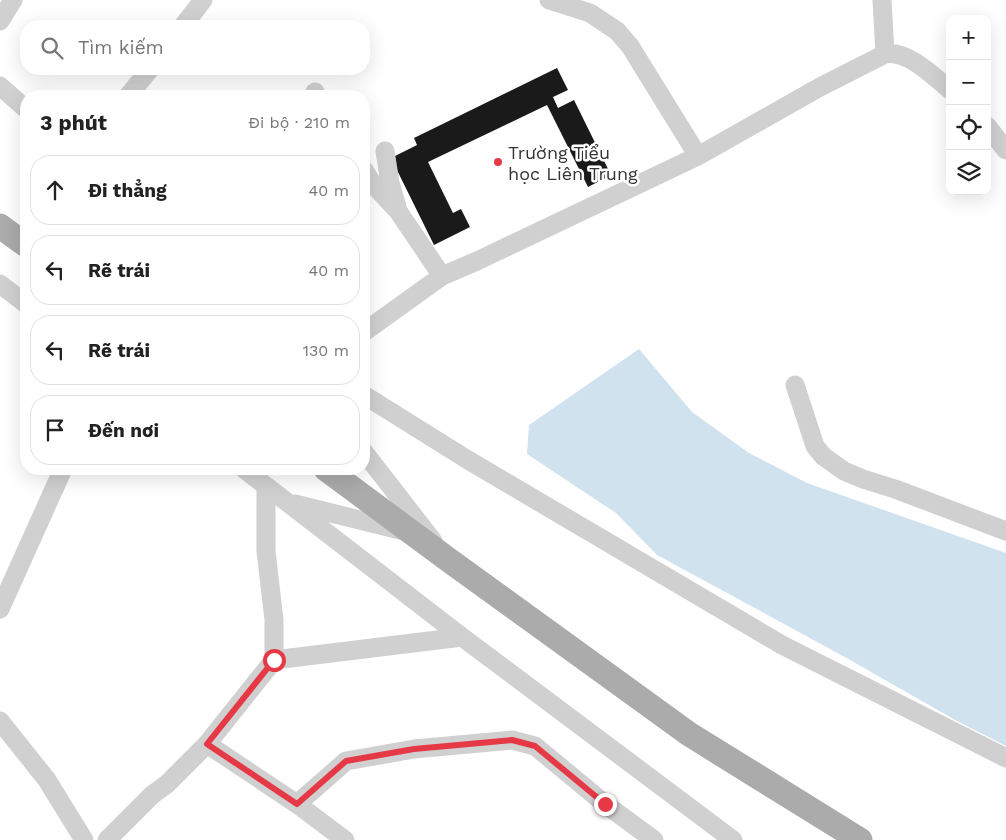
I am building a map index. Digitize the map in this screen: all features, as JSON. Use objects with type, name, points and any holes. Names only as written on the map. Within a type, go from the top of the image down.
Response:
[{"type":"main road","points":[[0,226],[20,241]]},
{"type":"main road","points":[[334,475],[689,734],[860,840]]},
{"type":"street","points":[[0,21],[13,0]]},
{"type":"street","points":[[188,20],[204,0]]},
{"type":"street","points":[[549,0],[590,14],[617,31],[630,46],[698,156]]},
{"type":"street","points":[[882,0],[885,54]]},
{"type":"street","points":[[370,328],[442,276],[698,156],[820,87],[885,54],[890,53],[915,62],[946,87]]},
{"type":"street","points":[[133,90],[145,75]]},
{"type":"street","points":[[0,86],[20,104]]},
{"type":"street","points":[[991,131],[1006,150]]},
{"type":"street","points":[[385,152],[390,183],[398,211]]},
{"type":"street","points":[[370,180],[398,211],[442,276]]},
{"type":"street","points":[[0,284],[20,299]]},
{"type":"street","points":[[795,385],[815,446],[823,456],[844,471],[1006,531]]},
{"type":"street","points":[[370,399],[468,460],[782,645],[1006,758]]},
{"type":"street","points":[[370,460],[446,558]]},
{"type":"street","points":[[0,609],[60,475]]},
{"type":"street","points":[[252,475],[462,637],[734,840]]},
{"type":"street","points":[[107,840],[207,744],[274,660],[274,620],[266,551],[266,486]]},
{"type":"street","points":[[287,502],[412,533]]},
{"type":"street","points":[[274,660],[462,637]]},
{"type":"street","points":[[0,721],[46,780],[84,840]]},
{"type":"street","points":[[297,804],[346,761],[414,749],[512,740],[535,746],[605,804],[654,840]]},
{"type":"street","points":[[207,744],[297,804],[344,840]]},
{"type":"water","points":[[639,349],[692,412],[749,453],[807,483],[1006,553],[1006,746],[957,721],[843,656],[657,555],[616,513],[527,454],[529,425]]},
{"type":"building","points":[[557,68],[568,90],[553,97],[558,108],[574,100],[611,175],[588,187],[547,105],[428,162],[453,213],[461,209],[470,227],[434,245],[391,158],[417,145],[414,138]]},
{"type":"place","name":"Trường Tiểu học Liên Trung","points":[[498,162]]},
{"type":"route","points":[[274,660],[207,744],[297,804],[346,761],[414,749],[512,740],[535,746],[605,804]]}]
